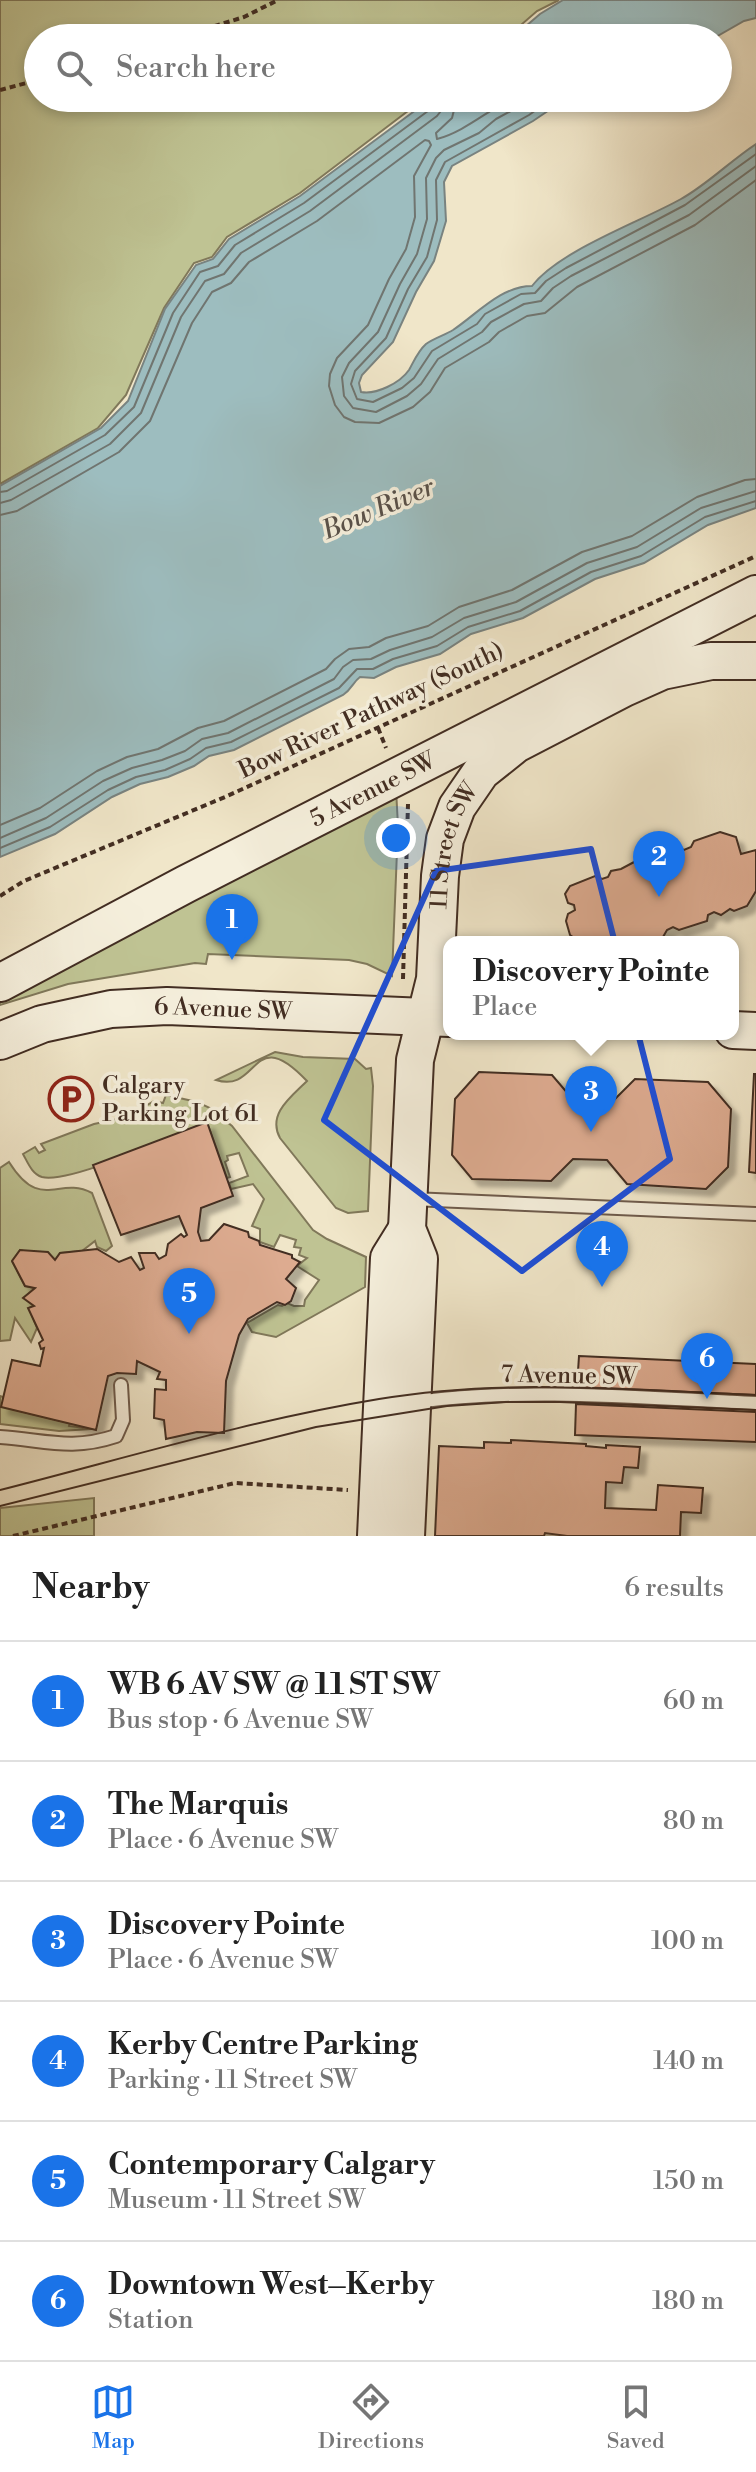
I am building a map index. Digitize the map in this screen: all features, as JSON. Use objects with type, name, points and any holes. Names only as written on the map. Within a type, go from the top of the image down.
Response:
[{"type":"street","points":[[666,639],[756,594]]},
{"type":"street","name":"5 Avenue SW","points":[[0,983],[186,884],[666,639],[756,639]]},
{"type":"street","name":"11 Street SW","points":[[376,1536],[419,1259],[408,1214],[415,1060],[437,1018],[435,979],[439,890],[445,839],[457,807],[481,772],[516,744],[624,688],[662,671],[711,661],[756,661]]},
{"type":"street","name":"6 Avenue SW","points":[[0,1041],[42,1024],[111,1009],[167,1006],[437,1018]]},
{"type":"street","name":"11 Street SW","points":[[397,1404],[406,1536]]},
{"type":"lane","points":[[408,1214],[756,1214]]},
{"type":"lane","points":[[0,1437],[62,1446],[95,1443],[116,1436],[123,1420],[121,1385]]},
{"type":"lane","name":"7 Avenue SW","points":[[397,1404],[448,1397],[561,1394],[756,1403]]},
{"type":"path","points":[[221,24],[278,0]]},
{"type":"path","points":[[0,90],[24,84]]},
{"type":"path","name":"Bow River Pathway (South)","points":[[0,896],[24,881],[225,797],[756,556]]},
{"type":"path","points":[[402,987],[408,795]]},
{"type":"path","points":[[13,1536],[44,1533],[235,1483],[358,1490]]},
{"type":"highlighted area","points":[[591,849],[670,1159],[522,1271],[324,1120],[436,871]]},
{"type":"green space","points":[[0,0],[559,0],[537,11],[522,24],[24,24],[24,112],[407,112],[300,193],[227,237],[212,257],[194,263],[164,308],[126,395],[98,428],[0,484]]},
{"type":"green space","points":[[396,789],[398,826],[392,976],[367,964],[349,960],[208,954],[206,964],[195,963],[68,984],[0,1005],[0,994]]},
{"type":"green space","points":[[275,1052],[303,1057],[355,1059],[366,1069],[371,1068],[368,1211],[348,1213],[336,1208],[280,1138],[276,1121],[279,1114],[307,1081],[289,1065],[275,1058],[265,1058],[241,1078],[230,1082],[216,1080]]},
{"type":"green space","points":[[166,1095],[210,1108],[232,1126],[313,1230],[366,1257],[365,1287],[276,1337],[252,1332],[247,1323],[278,1305],[304,1306],[319,1280],[297,1266],[307,1258],[299,1255],[301,1248],[294,1247],[296,1240],[280,1235],[274,1247],[260,1242],[260,1229],[252,1226],[264,1199],[253,1184],[231,1189],[229,1183],[248,1176],[239,1153],[227,1156],[225,1162],[230,1177],[227,1178],[207,1122],[123,1157],[56,1177],[42,1177],[36,1173],[23,1154],[35,1147],[39,1153],[45,1150],[41,1144],[94,1124],[127,1117],[154,1101],[163,1103]]},
{"type":"green space","points":[[9,1162],[31,1186],[50,1190],[80,1189],[92,1193],[112,1246],[106,1251],[97,1247],[95,1241],[82,1251],[60,1253],[55,1260],[20,1250],[12,1261],[25,1286],[35,1288],[34,1306],[29,1308],[37,1328],[31,1342],[15,1318],[10,1340],[0,1341],[0,1168]]},
{"type":"green space","points":[[0,1396],[70,1422],[69,1426],[92,1429],[59,1431],[0,1424]]},
{"type":"green space","points":[[94,1498],[94,1536],[0,1536],[0,1508]]},
{"type":"water","points":[[563,0],[756,0],[756,18],[732,28],[732,24],[528,24]]},
{"type":"water","name":"Bow River","points":[[413,112],[546,112],[452,166],[444,182],[446,221],[434,261],[393,342],[362,375],[359,383],[361,392],[374,392],[405,375],[429,342],[453,330],[490,302],[510,291],[532,286],[561,260],[691,193],[756,144],[756,508],[708,525],[644,563],[595,579],[523,618],[471,634],[440,654],[396,667],[374,678],[360,677],[343,695],[234,750],[209,756],[168,777],[140,784],[112,797],[55,834],[0,857],[0,486],[101,428],[128,401],[165,309],[196,265],[213,259],[229,239],[300,196]]},
{"type":"building","points":[[720,832],[736,837],[741,854],[756,850],[756,891],[747,906],[734,911],[730,909],[721,915],[714,912],[708,915],[707,921],[679,930],[673,927],[664,936],[570,935],[566,921],[568,914],[575,910],[565,894],[570,886],[595,876],[602,879],[608,877],[611,871],[636,861],[642,864],[650,862],[653,856],[677,846],[684,850],[691,847],[694,841]]},
{"type":"building","points":[[479,1072],[552,1075],[575,1102],[585,1095],[600,1096],[611,1103],[635,1079],[708,1082],[731,1109],[728,1167],[706,1189],[627,1184],[607,1160],[573,1159],[551,1181],[472,1179],[452,1155],[455,1099]]},
{"type":"building","points":[[756,1074],[756,1173],[749,1172]]},
{"type":"building","points":[[207,1122],[233,1196],[201,1208],[198,1232],[201,1241],[209,1240],[224,1224],[248,1232],[249,1237],[259,1241],[260,1245],[292,1255],[300,1262],[286,1279],[296,1288],[291,1301],[285,1305],[277,1302],[248,1319],[239,1335],[226,1381],[224,1433],[197,1432],[166,1439],[164,1420],[154,1418],[155,1389],[166,1390],[166,1380],[157,1379],[160,1372],[137,1361],[136,1374],[108,1376],[96,1430],[1,1407],[12,1360],[40,1366],[44,1348],[41,1349],[39,1343],[43,1340],[28,1308],[34,1306],[23,1298],[35,1288],[25,1286],[12,1261],[20,1250],[48,1252],[55,1260],[60,1253],[97,1249],[119,1262],[131,1257],[140,1270],[144,1268],[139,1253],[155,1253],[159,1259],[166,1255],[168,1244],[181,1234],[184,1237],[187,1235],[179,1216],[121,1235],[93,1165]]},
{"type":"building","points":[[579,1356],[756,1364],[756,1395],[577,1387]]},
{"type":"building","points":[[576,1404],[756,1412],[756,1442],[575,1435]]},
{"type":"building","points":[[511,1440],[606,1448],[606,1445],[640,1447],[638,1468],[624,1467],[622,1483],[606,1482],[605,1508],[656,1510],[658,1485],[703,1488],[701,1513],[681,1512],[680,1536],[567,1536],[545,1533],[544,1536],[435,1536],[439,1446],[484,1448],[484,1442],[511,1443]]},
{"type":"tram line","points":[[0,1490],[284,1418],[426,1393],[567,1387],[756,1395]]},
{"type":"tram line","points":[[0,1506],[316,1427],[447,1406],[560,1402],[756,1410]]},
{"type":"place","name":"The Marquis","points":[[659,897]]},
{"type":"place","name":"WB 6 AV SW @ 11 ST SW","points":[[232,960]]},
{"type":"place","name":"Calgary Parking Lot 61","points":[[71,1099]]},
{"type":"place","name":"Discovery Pointe","points":[[591,1132]]},
{"type":"place","name":"Kerby Centre Parking","points":[[602,1287]]},
{"type":"place","name":"Contemporary Calgary","points":[[189,1334]]},
{"type":"place","name":"Downtown West–Kerby","points":[[707,1399]]}]
